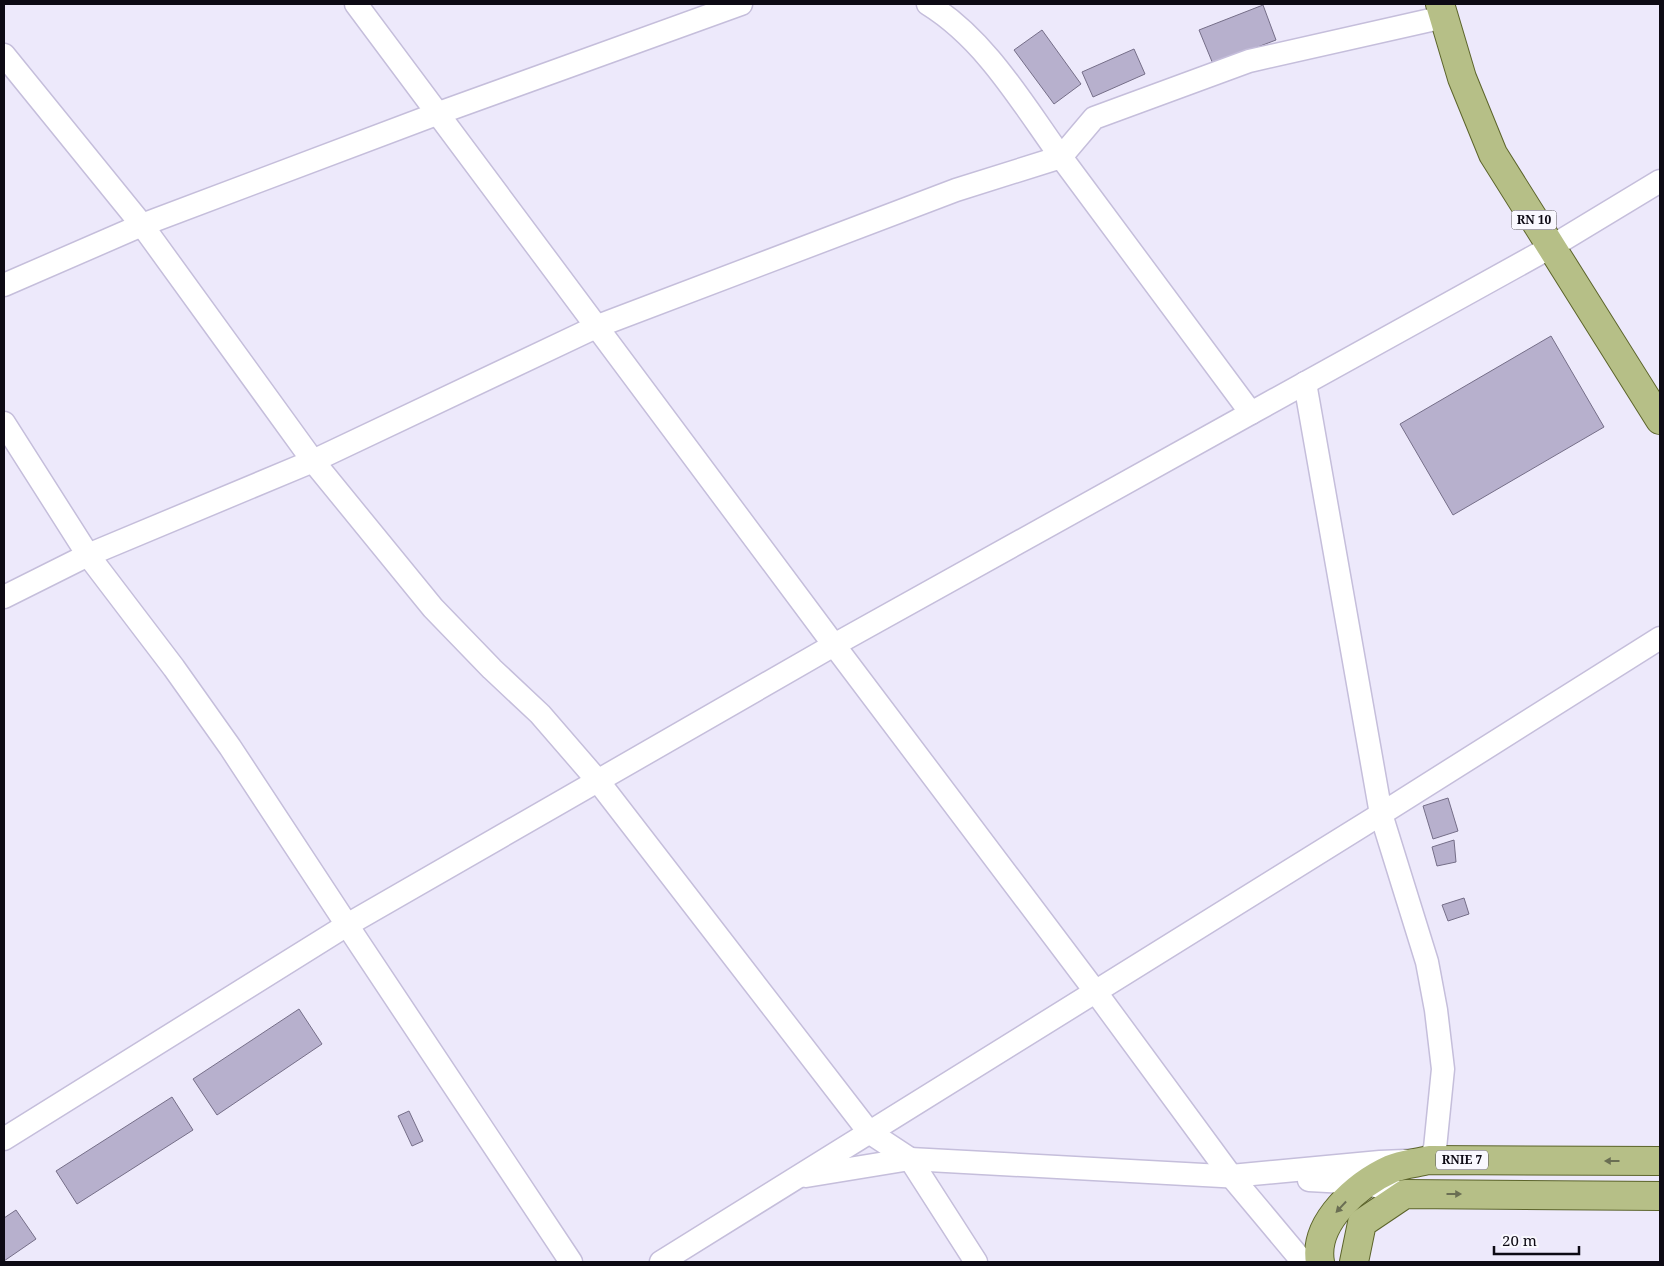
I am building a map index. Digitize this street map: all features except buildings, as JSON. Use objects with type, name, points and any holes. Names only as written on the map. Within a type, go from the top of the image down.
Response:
[{"type":"main road","name":"RN 10","points":[[1442,10],[1462,78],[1493,154],[1660,420]]},
{"type":"main road","name":"RNIE 7","points":[[1320,1262],[1318,1252],[1328,1220],[1364,1184],[1392,1168],[1429,1160],[1660,1161]]},
{"type":"main road","points":[[1354,1262],[1362,1223],[1405,1194],[1660,1196]]},
{"type":"street","points":[[356,4],[439,112],[1231,1176],[1303,1262]]},
{"type":"street","points":[[4,285],[142,225],[439,112],[741,4]]},
{"type":"street","points":[[928,4],[946,15],[987,55],[1251,413]]},
{"type":"street","points":[[4,598],[88,555],[313,461],[598,326],[956,190],[1061,157],[1094,118],[1248,60],[1442,10]]},
{"type":"street","points":[[4,55],[142,225],[313,461],[433,608],[492,669],[540,714],[598,780],[869,1132],[910,1159],[976,1262]]},
{"type":"street","points":[[4,1139],[347,925],[834,644],[1550,247],[1660,181]]},
{"type":"street","points":[[1231,1176],[1380,1162],[1429,1160],[1435,1148],[1444,1069],[1427,962],[1382,814],[1305,383]]},
{"type":"street","points":[[4,422],[88,555],[174,668],[230,746],[571,1262]]},
{"type":"street","points":[[661,1262],[1382,814],[1660,638]]},
{"type":"street","points":[[796,1178],[910,1159],[1364,1184],[1405,1194]]}]
